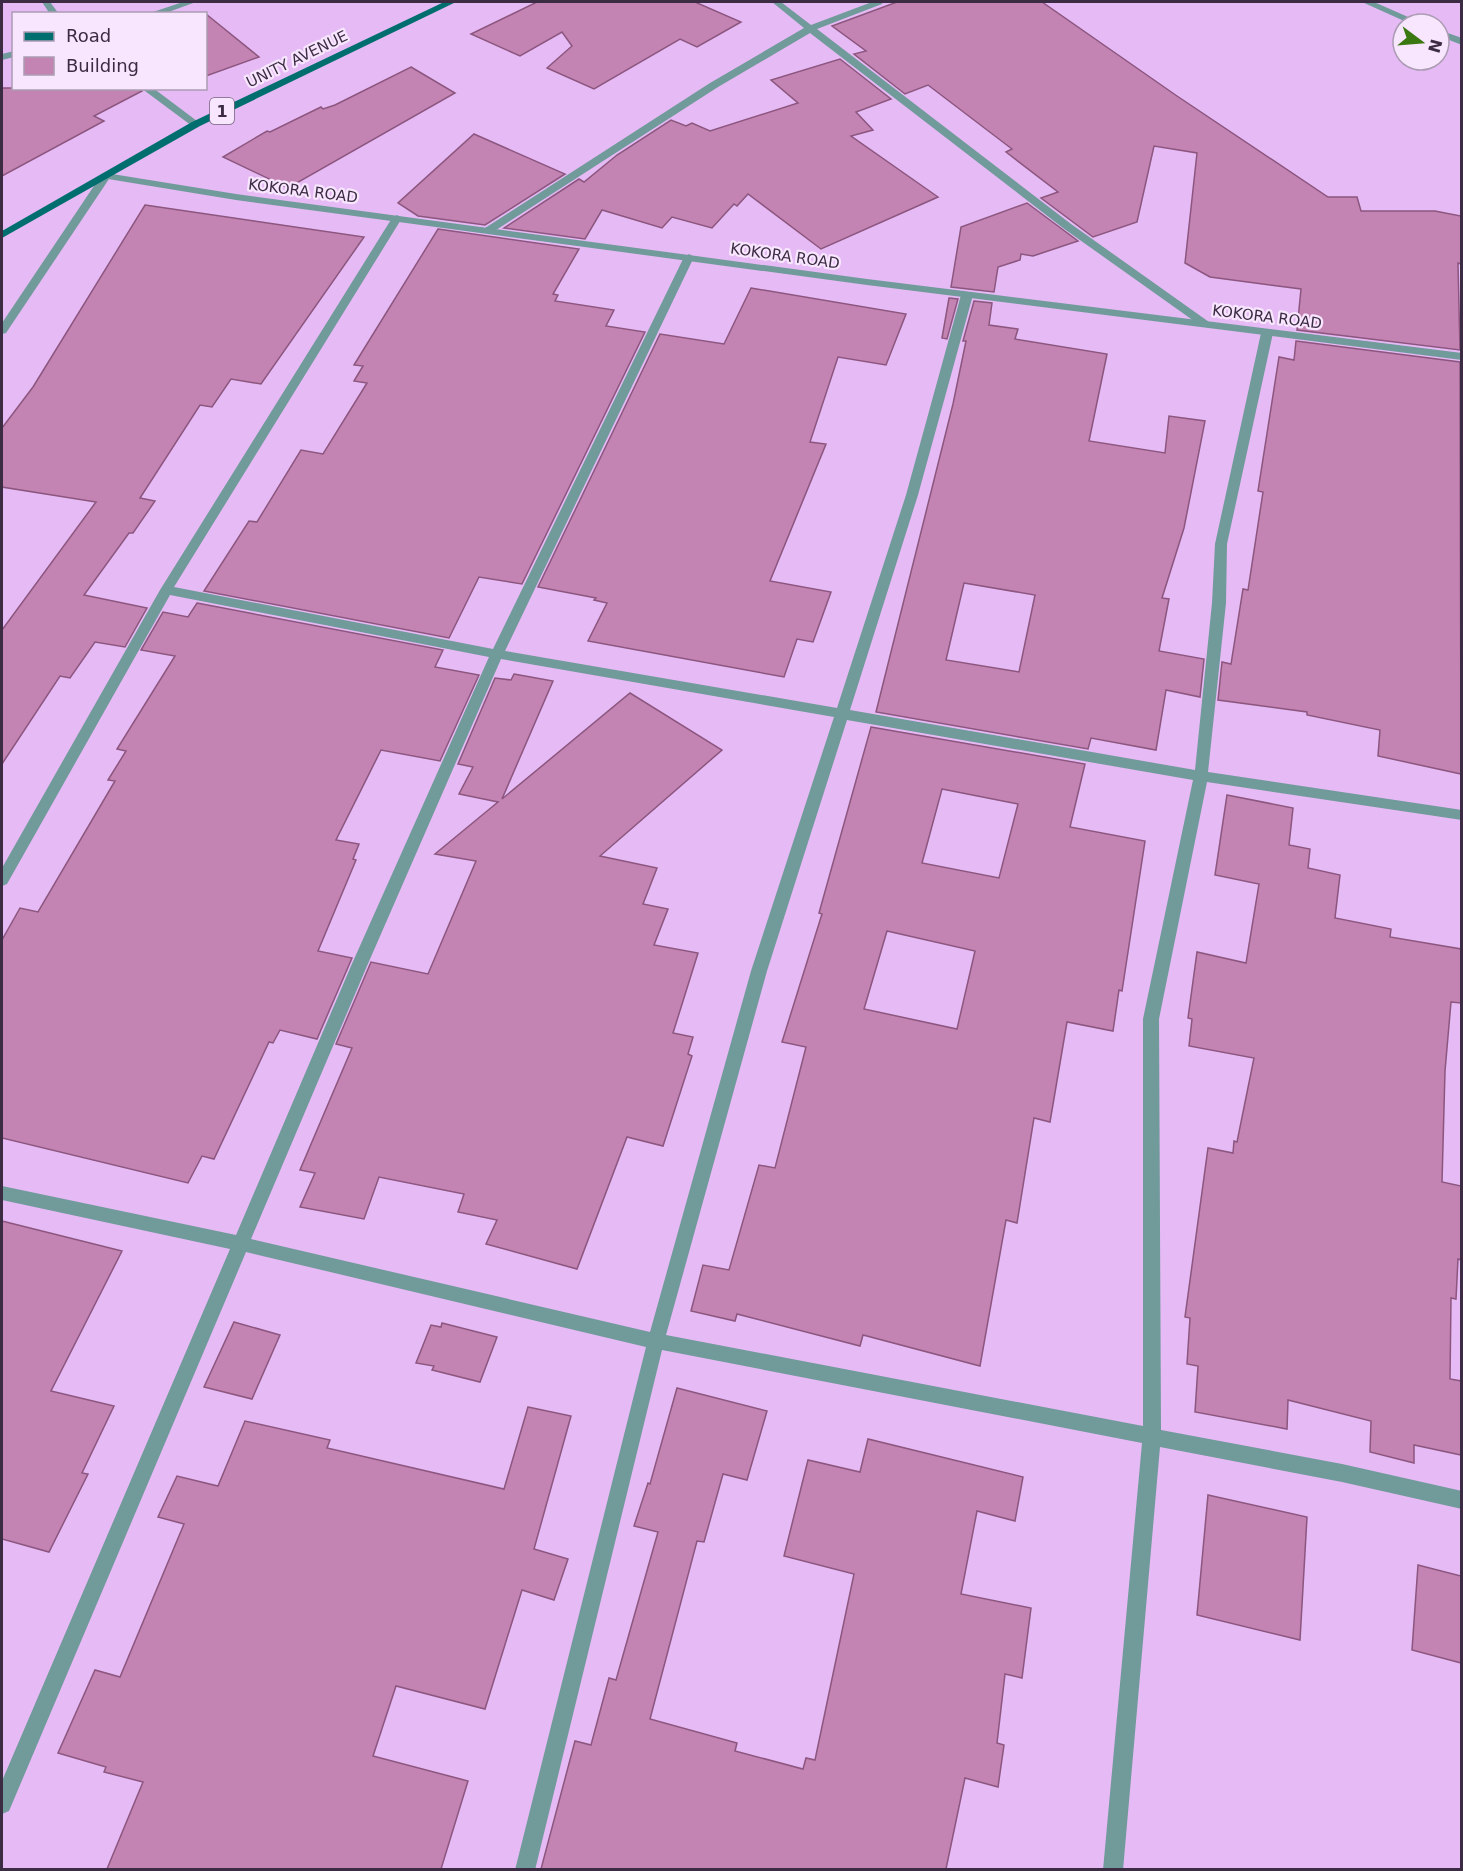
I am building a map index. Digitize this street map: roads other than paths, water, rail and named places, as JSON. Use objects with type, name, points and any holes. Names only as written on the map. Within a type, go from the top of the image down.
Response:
[{"type":"main road","name":"UNITY AVENUE","points":[[2,235],[196,124],[451,2]]},
{"type":"street","points":[[158,12],[191,2]]},
{"type":"street","points":[[776,2],[1067,226],[1205,324]]},
{"type":"street","points":[[489,230],[714,85],[811,28],[879,2]]},
{"type":"street","points":[[1367,2],[1391,12]]},
{"type":"street","points":[[149,90],[196,124]]},
{"type":"street","points":[[2,331],[106,176]]},
{"type":"street","name":"KOKORA ROAD","points":[[106,176],[236,197],[967,295],[1461,357]]},
{"type":"street","points":[[2,880],[166,590],[397,218]]},
{"type":"street","points":[[2,1804],[355,976],[497,654],[689,257]]},
{"type":"street","points":[[525,1869],[656,1341],[759,970],[912,495],[967,295]]},
{"type":"street","points":[[1113,1869],[1152,1437],[1151,1019],[1201,776],[1219,603],[1221,544],[1267,333]]},
{"type":"street","points":[[166,590],[497,654],[1201,776],[1461,815]]},
{"type":"street","points":[[2,1193],[242,1244],[656,1341],[1342,1473],[1461,1500]]}]
